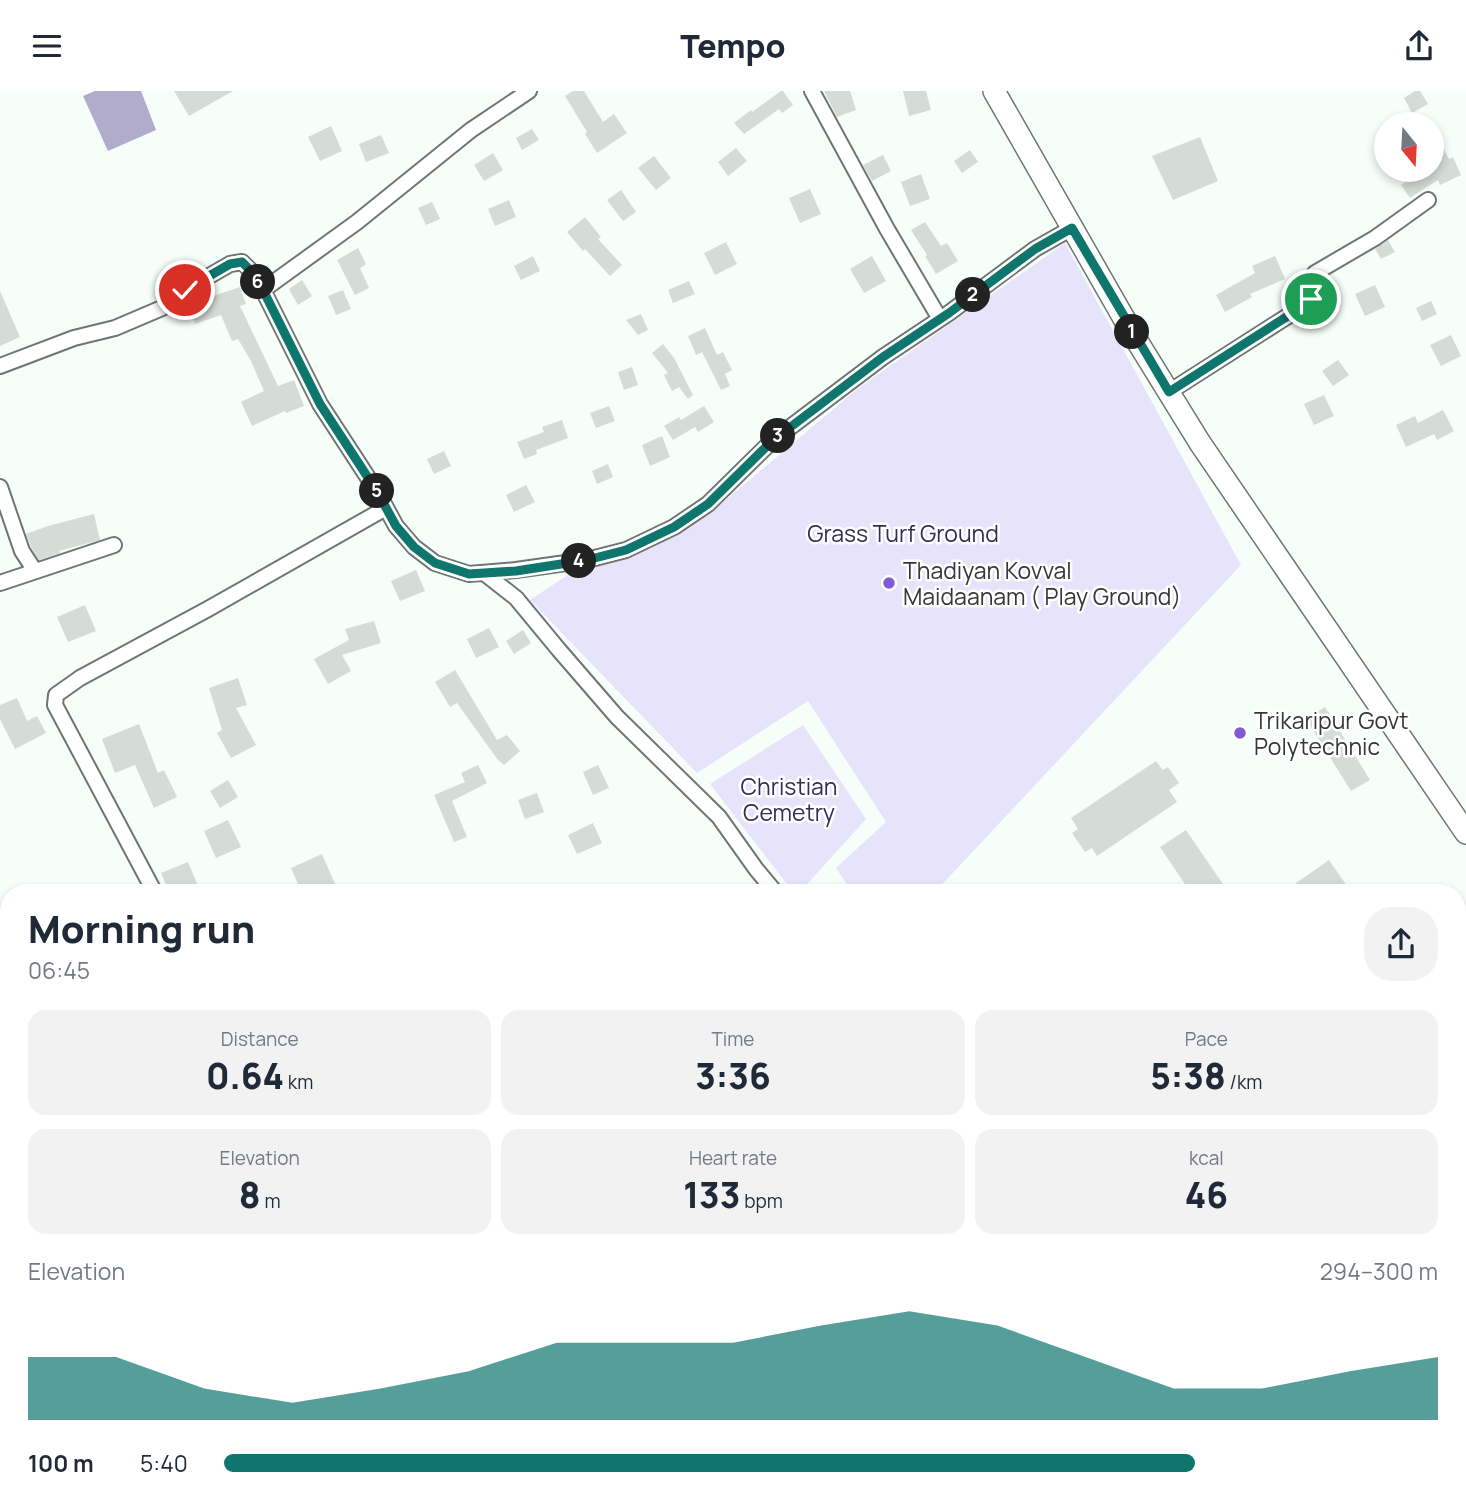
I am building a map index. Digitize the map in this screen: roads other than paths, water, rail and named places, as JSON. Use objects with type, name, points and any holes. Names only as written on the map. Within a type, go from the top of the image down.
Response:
[{"type":"main road","points":[[994,91],[1169,392],[1222,475],[1466,833]]},
{"type":"street","points":[[263,290],[357,222],[471,130],[529,91]]},
{"type":"street","points":[[811,91],[940,319]]},
{"type":"street","points":[[1169,392],[1302,307],[1311,299],[1309,280],[1315,274],[1375,238],[1428,200]]},
{"type":"street","points":[[0,366],[74,338],[115,328],[162,308],[185,290],[230,264],[242,262],[263,290],[320,404],[378,493],[396,526],[414,547],[435,563],[469,574],[516,571],[587,560],[626,550],[674,527],[708,504],[772,441],[883,357],[1035,249],[1072,228]]},
{"type":"street","points":[[0,487],[22,551],[35,571]]},
{"type":"street","points":[[150,884],[55,705],[56,695],[80,678],[386,508]]},
{"type":"street","points":[[0,583],[114,545]]},
{"type":"street","points":[[484,573],[516,598],[617,717],[719,817],[768,884]]},
{"type":"place","name":"Thadiyan Kovval Maidaanam ( Play Ground)","points":[[889,583]]},
{"type":"place","name":"Trikaripur Govt Polytechnic","points":[[1240,733]]},
{"type":"park label","name":"Grass Turf Ground","points":[[903,533]]},
{"type":"park label","name":"Christian Cemetry","points":[[789,799]]}]
